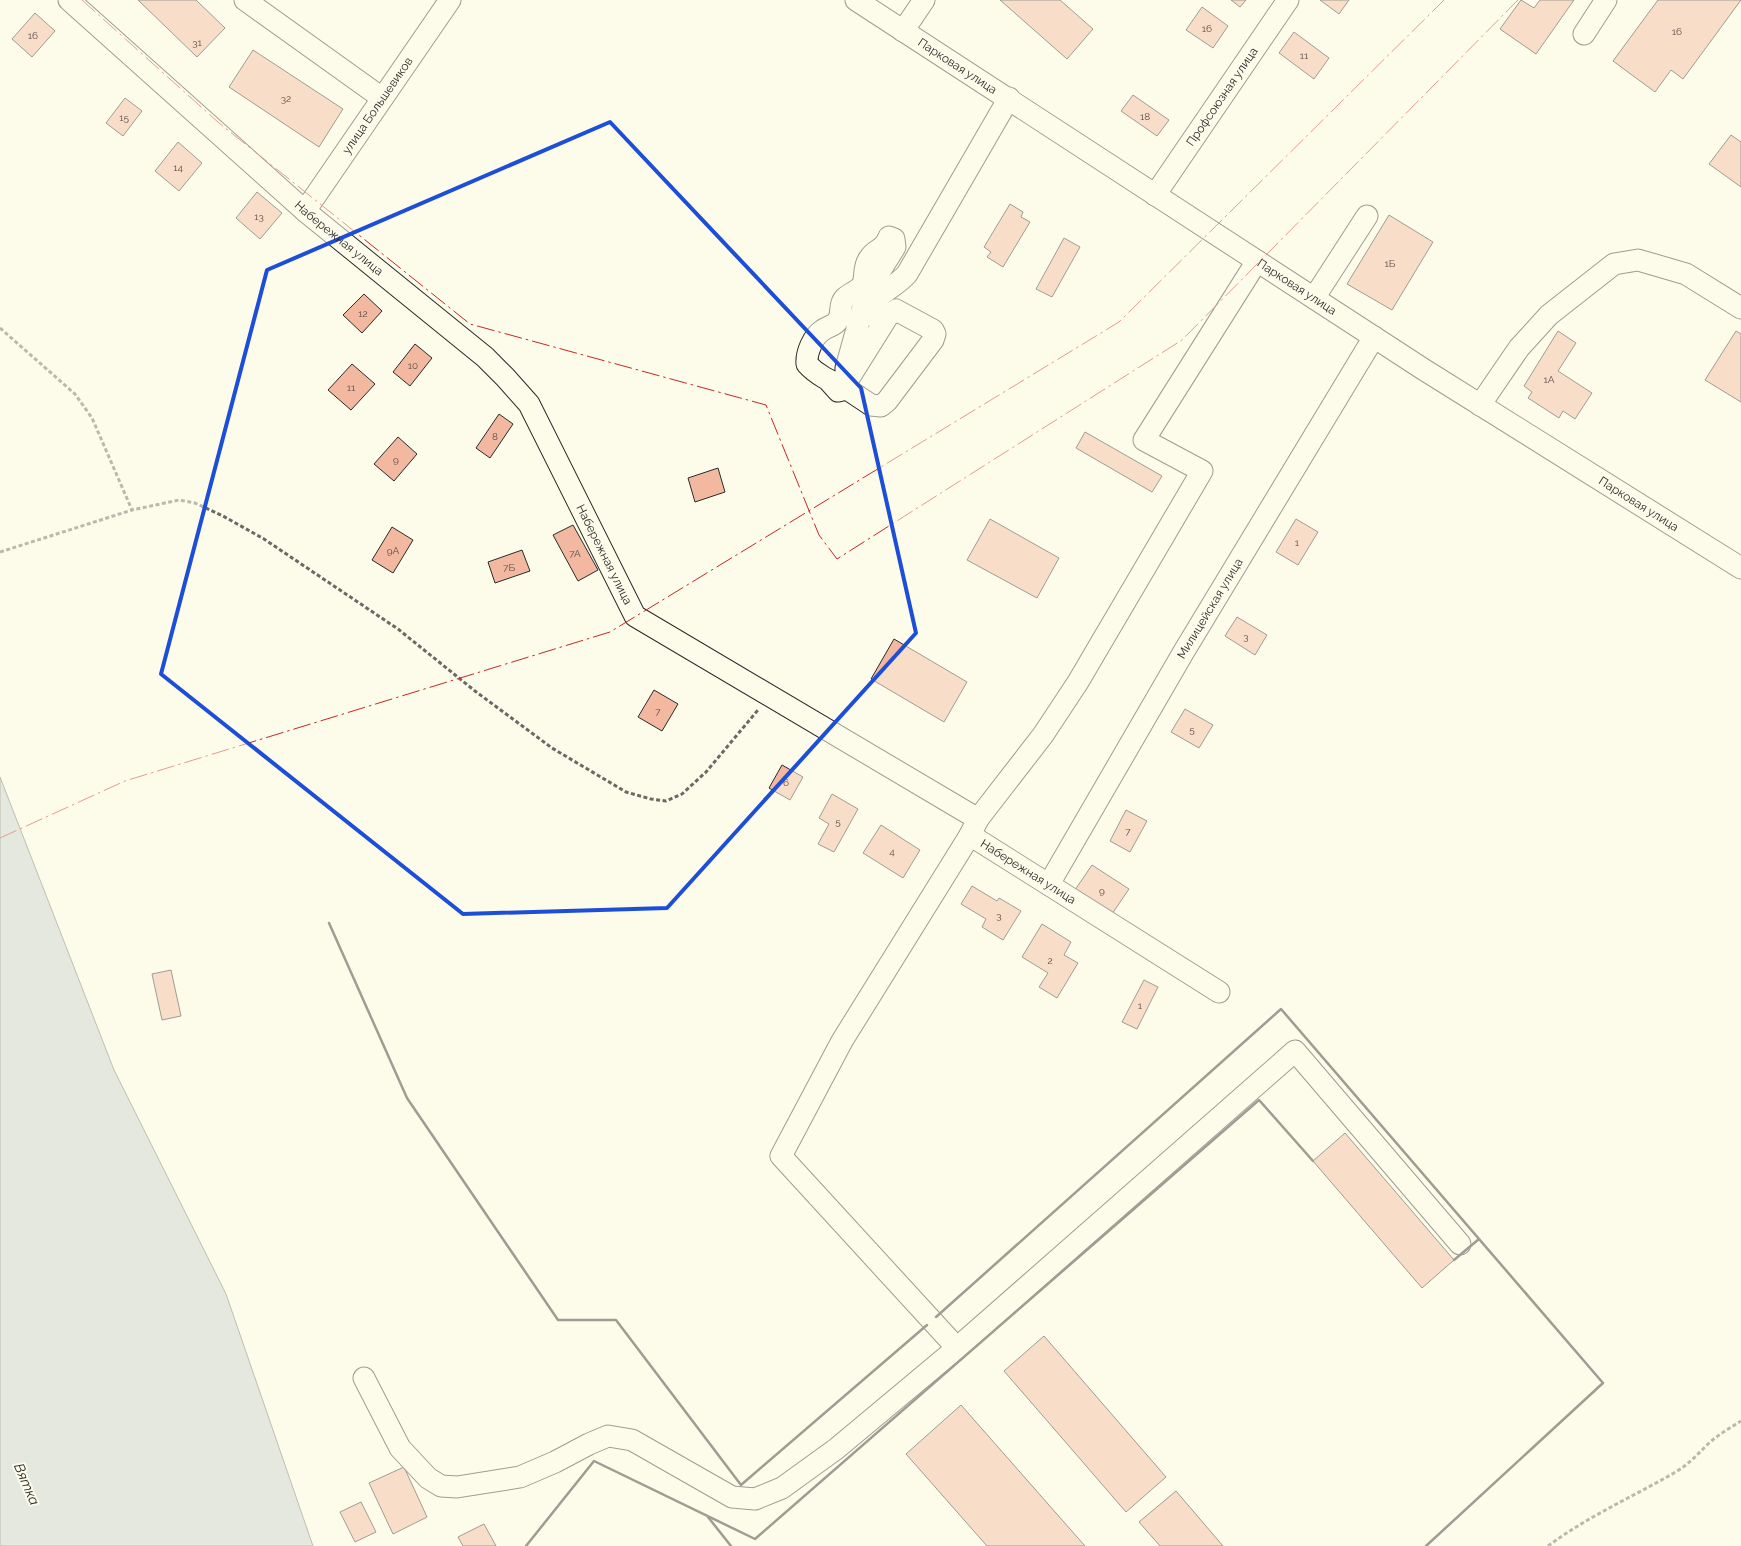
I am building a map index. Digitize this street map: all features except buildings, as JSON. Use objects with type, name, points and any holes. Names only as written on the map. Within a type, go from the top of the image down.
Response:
[{"type":"street","name":"Набережная улица","points":[[69,0],[305,211],[485,357],[505,377],[529,404],[635,616],[769,695],[974,827],[1049,884],[1219,992]]},
{"type":"street","points":[[245,0],[382,98]]},
{"type":"street","name":"улица Большевиков","points":[[305,211],[450,0]]},
{"type":"street","name":"Парковая улица","points":[[856,0],[1374,337],[1741,568]]},
{"type":"street","points":[[903,31],[924,0]]},
{"type":"street","name":"Профсоюзная улица","points":[[1155,195],[1288,0]]},
{"type":"street","points":[[1584,34],[1606,0]]},
{"type":"street","points":[[906,314],[904,287],[907,274],[1009,98]]},
{"type":"street","points":[[1314,298],[1367,216]]},
{"type":"street","points":[[839,384],[846,368],[864,300],[894,247],[894,239],[889,237],[885,247],[870,256],[866,262],[862,285],[841,302],[838,321],[819,333],[808,352],[807,364],[815,372],[839,384],[876,407],[887,400],[908,375],[930,346],[935,336],[933,330],[877,300]]},
{"type":"street","points":[[1480,405],[1519,348],[1550,315],[1614,264],[1638,260],[1686,274],[1741,308]]},
{"type":"street","points":[[957,1348],[781,1156],[842,1041],[974,827],[1043,735],[1078,682],[1202,472],[1144,440],[1257,261]]},
{"type":"street","points":[[852,345],[877,300],[907,274]]},
{"type":"street","points":[[839,384],[888,316],[906,314]]},
{"type":"street","name":"Милицейская улица","points":[[1049,884],[1188,645],[1374,337]]},
{"type":"street","points":[[364,1378],[400,1448],[428,1478],[442,1486],[457,1487],[520,1477],[608,1436],[632,1440],[732,1497],[755,1499],[782,1488],[836,1449],[957,1348],[1295,1050],[1460,1244]]},
{"type":"path","points":[[0,328],[75,394],[92,418],[132,510]]},
{"type":"path","points":[[0,552],[132,510],[179,500],[195,503],[264,539],[398,629],[475,692],[552,748],[626,792],[666,801],[682,794],[706,772],[731,744],[769,695]]},
{"type":"path","points":[[1548,1546],[1603,1510],[1682,1468],[1703,1452],[1720,1434],[1741,1421]]},
{"type":"highlighted area","points":[[610,122],[861,388],[916,633],[667,908],[463,914],[161,674],[267,270]]},
{"type":"water","name":"Вятка","points":[[0,777],[114,1070],[226,1294],[313,1546],[0,1546]]},
{"type":"wall","points":[[329,923],[407,1098],[558,1320],[616,1320],[741,1485],[927,1325]]},
{"type":"wall","points":[[936,1317],[1281,1009],[1603,1383],[1426,1546]]},
{"type":"wall","points":[[526,1546],[594,1461],[755,1539],[1259,1100],[1313,1161]]},
{"type":"wall","points":[[1454,1260],[1479,1239]]},
{"type":"wall","points":[[708,1517],[731,1546]]},
{"type":"power","points":[[82,0],[219,123],[470,324],[766,405],[819,535],[837,559],[1182,340],[1518,0]]},
{"type":"power","points":[[0,838],[125,781],[610,632],[1119,322],[1444,0]]}]
